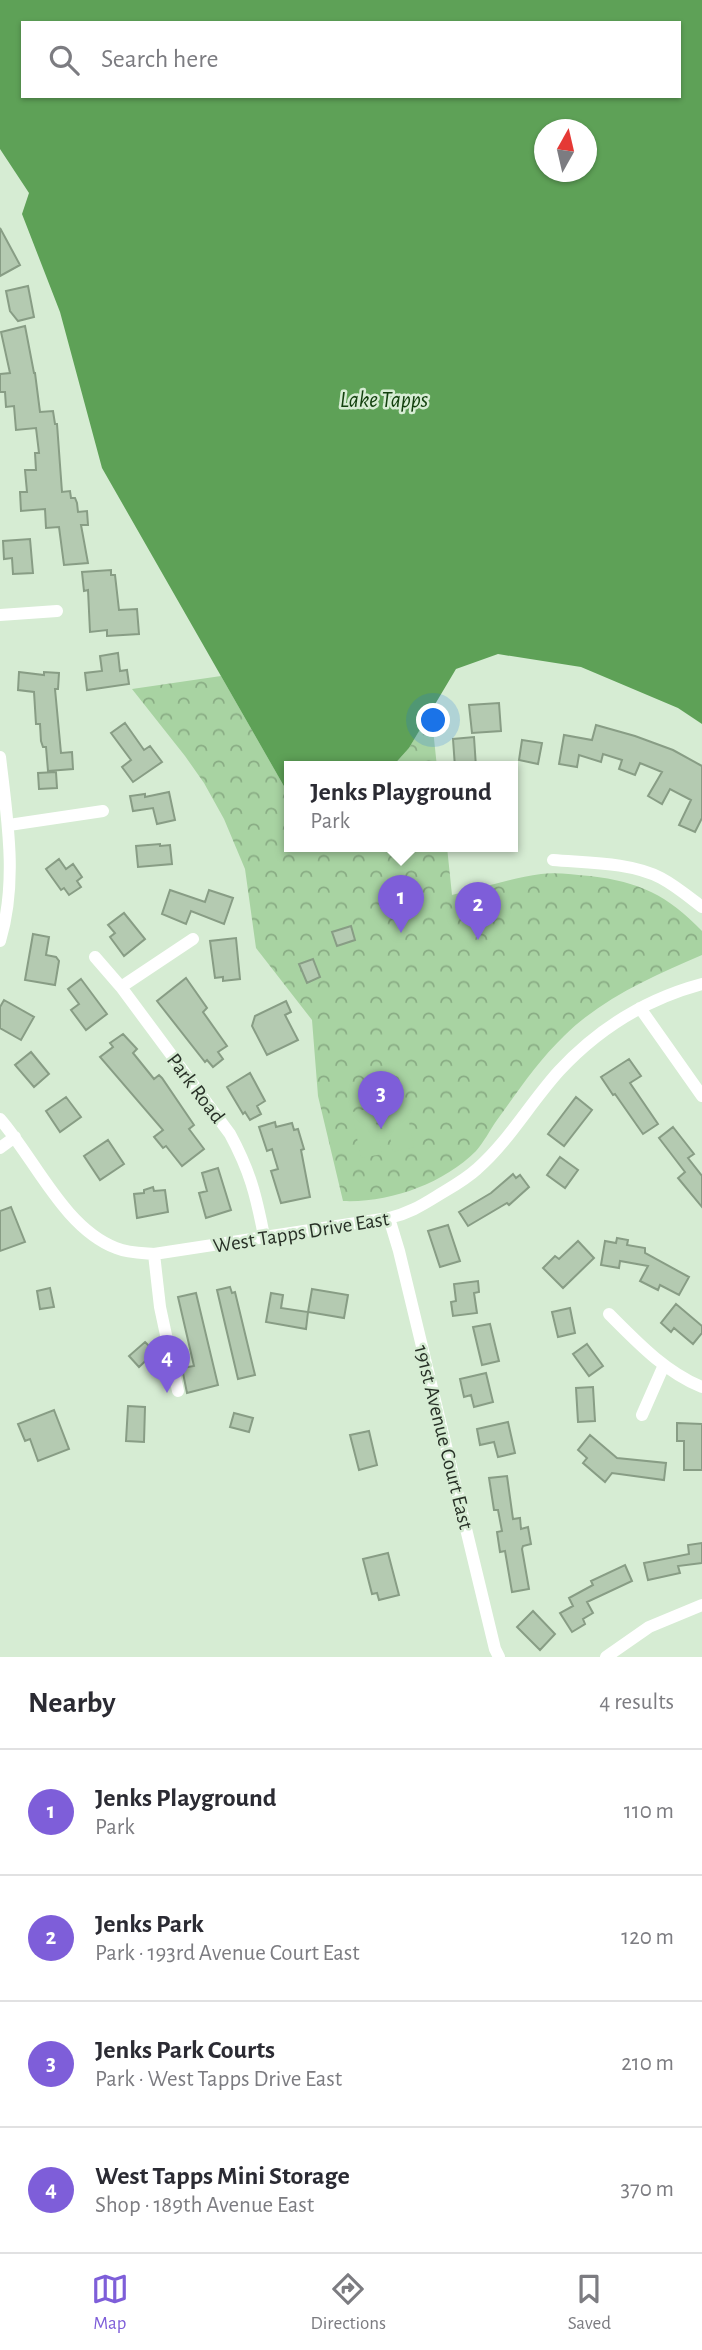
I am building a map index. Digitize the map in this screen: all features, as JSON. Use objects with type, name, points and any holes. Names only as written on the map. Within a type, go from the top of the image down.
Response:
[{"type":"street","points":[[0,615],[57,611]]},
{"type":"street","points":[[0,757],[9,825],[9,893],[0,940]]},
{"type":"street","points":[[9,825],[103,811]]},
{"type":"street","points":[[553,860],[648,873],[674,886],[702,908]]},
{"type":"street","points":[[121,987],[193,939]]},
{"type":"street","name":"Park Road","points":[[95,957],[121,987],[230,1134],[255,1188],[264,1236]]},
{"type":"street","name":"West Tapps Drive East","points":[[0,1119],[61,1202],[94,1237],[117,1249],[154,1254],[389,1218],[404,1215],[421,1206],[475,1171],[505,1139],[560,1070],[613,1022],[632,1011],[702,984]]},
{"type":"street","points":[[640,1008],[702,1096]]},
{"type":"street","points":[[0,1148],[15,1137]]},
{"type":"street","name":"191st Avenue Court East","points":[[389,1218],[499,1657]]},
{"type":"street","points":[[154,1254],[160,1307],[178,1391]]},
{"type":"street","points":[[610,1314],[664,1365],[702,1387]]},
{"type":"street","points":[[642,1415],[664,1365]]},
{"type":"street","points":[[606,1657],[649,1626],[702,1605]]},
{"type":"green space","points":[[221,676],[284,786],[284,852],[448,852],[452,895],[547,873],[624,882],[664,899],[702,931],[702,955],[629,989],[579,1022],[537,1066],[476,1151],[463,1163],[432,1182],[397,1195],[343,1201],[318,1096],[312,1020],[256,948],[245,869],[224,819],[185,756],[132,689]]},
{"type":"green space","points":[[431,710],[436,761],[397,761],[409,748]]},
{"type":"green space","points":[[405,1102],[414,1147],[393,1152],[384,1106]]},
{"type":"green space","points":[[373,1108],[382,1154],[361,1158],[352,1112]]},
{"type":"water","name":"Lake Tapps","points":[[0,0],[702,0],[702,724],[678,708],[581,667],[498,654],[456,669],[409,748],[397,761],[284,761],[284,786],[102,468],[60,312],[22,214],[29,193],[0,149]]},
{"type":"building","points":[[0,228],[20,265],[0,276]]},
{"type":"building","points":[[28,286],[34,317],[18,321],[10,311],[6,291]]},
{"type":"building","points":[[25,326],[40,412],[53,411],[57,424],[62,492],[70,491],[71,498],[75,498],[77,503],[78,512],[87,511],[88,525],[81,525],[88,563],[64,565],[59,527],[46,528],[45,509],[21,511],[20,492],[27,492],[25,470],[36,470],[35,453],[39,453],[36,428],[16,430],[14,406],[6,407],[5,392],[0,392],[0,374],[10,373],[1,332]]},
{"type":"building","points":[[30,539],[33,573],[13,574],[12,558],[4,559],[3,541]]},
{"type":"building","points":[[111,570],[111,575],[115,575],[119,610],[137,609],[139,634],[107,636],[107,630],[90,632],[88,590],[84,591],[82,572]]},
{"type":"building","points":[[118,653],[120,671],[127,670],[129,684],[87,690],[85,673],[102,671],[100,656]]},
{"type":"building","points":[[19,672],[44,675],[44,672],[59,673],[58,689],[55,689],[61,753],[72,752],[73,769],[48,771],[46,747],[43,747],[41,741],[40,724],[36,724],[34,692],[18,690]]},
{"type":"building","points":[[499,703],[501,731],[472,733],[469,705]]},
{"type":"building","points":[[125,723],[144,750],[150,746],[162,762],[133,782],[122,767],[131,760],[111,733]]},
{"type":"building","points":[[596,725],[673,750],[702,766],[702,818],[695,832],[679,825],[691,800],[670,789],[662,804],[648,796],[662,772],[640,763],[635,775],[619,769],[622,760],[603,754],[601,762],[579,755],[577,767],[559,764],[564,735],[592,740]]},
{"type":"building","points":[[474,737],[476,761],[455,761],[453,739]]},
{"type":"building","points":[[522,740],[542,743],[538,764],[519,760]]},
{"type":"building","points":[[56,772],[57,788],[39,789],[38,773]]},
{"type":"building","points":[[169,792],[175,820],[157,824],[153,808],[133,811],[130,796],[145,794],[145,797]]},
{"type":"building","points":[[170,845],[172,864],[138,867],[136,846]]},
{"type":"building","points":[[59,859],[66,869],[73,864],[82,877],[77,881],[81,887],[69,895],[64,888],[61,890],[46,869]]},
{"type":"building","points":[[170,890],[205,902],[209,890],[233,898],[224,924],[191,911],[186,924],[162,914]]},
{"type":"building","points":[[124,913],[145,939],[124,956],[110,937],[115,933],[108,925]]},
{"type":"building","points":[[351,926],[355,940],[337,946],[332,932]]},
{"type":"building","points":[[33,934],[49,937],[46,955],[56,957],[59,961],[55,985],[25,980]]},
{"type":"building","points":[[236,938],[240,979],[223,981],[223,977],[215,978],[210,941]]},
{"type":"building","points":[[313,959],[320,977],[307,983],[299,964]]},
{"type":"building","points":[[186,978],[207,1008],[203,1012],[227,1046],[218,1052],[223,1059],[213,1067],[207,1060],[205,1062],[157,1001]]},
{"type":"building","points":[[81,979],[107,1014],[86,1030],[71,1010],[79,1004],[68,989]]},
{"type":"building","points":[[4,1000],[34,1017],[21,1040],[0,1028],[0,1007]]},
{"type":"building","points":[[286,1001],[291,1012],[285,1015],[298,1040],[267,1055],[252,1026],[255,1016]]},
{"type":"building","points":[[123,1034],[137,1049],[133,1053],[154,1079],[159,1075],[162,1078],[194,1125],[189,1129],[204,1149],[182,1166],[166,1146],[163,1148],[154,1137],[163,1130],[100,1057],[113,1047],[110,1043]]},
{"type":"building","points":[[31,1052],[49,1074],[34,1087],[15,1065]]},
{"type":"building","points":[[629,1059],[641,1076],[630,1083],[658,1124],[643,1134],[601,1077]]},
{"type":"building","points":[[250,1073],[265,1101],[257,1106],[261,1114],[250,1120],[245,1112],[243,1114],[227,1087]]},
{"type":"building","points":[[66,1097],[81,1117],[60,1132],[46,1111]]},
{"type":"building","points":[[576,1097],[592,1110],[564,1146],[548,1134]]},
{"type":"building","points":[[275,1122],[276,1127],[292,1123],[294,1130],[298,1129],[304,1149],[301,1150],[310,1197],[281,1203],[271,1171],[278,1169],[272,1149],[267,1151],[259,1127]]},
{"type":"building","points":[[673,1127],[694,1154],[688,1158],[702,1176],[702,1207],[678,1178],[685,1172],[659,1138]]},
{"type":"building","points":[[108,1140],[124,1164],[100,1180],[84,1156]]},
{"type":"building","points":[[560,1157],[578,1170],[565,1188],[547,1175]]},
{"type":"building","points":[[218,1168],[231,1210],[206,1218],[199,1193],[207,1191],[202,1173]]},
{"type":"building","points":[[513,1174],[516,1178],[520,1175],[529,1187],[509,1205],[507,1203],[468,1226],[459,1212],[491,1193]]},
{"type":"building","points":[[153,1187],[154,1191],[165,1190],[168,1212],[137,1218],[134,1194],[144,1193],[144,1190]]},
{"type":"building","points":[[11,1207],[25,1242],[0,1251],[0,1211]]},
{"type":"building","points":[[448,1225],[460,1261],[440,1267],[428,1231]]},
{"type":"building","points":[[617,1238],[628,1240],[627,1245],[645,1248],[645,1253],[689,1277],[679,1295],[660,1285],[658,1290],[640,1281],[648,1266],[620,1261],[619,1268],[601,1265],[605,1241],[616,1243]]},
{"type":"building","points":[[578,1241],[594,1258],[563,1288],[543,1268],[555,1256],[559,1259]]},
{"type":"building","points":[[478,1281],[479,1292],[474,1293],[477,1313],[453,1316],[451,1302],[456,1301],[454,1284]]},
{"type":"building","points":[[230,1287],[232,1293],[235,1292],[255,1375],[238,1379],[217,1290]]},
{"type":"building","points":[[50,1288],[54,1307],[40,1309],[37,1291]]},
{"type":"building","points":[[312,1289],[348,1295],[344,1318],[308,1312]]},
{"type":"building","points":[[196,1293],[218,1385],[187,1393],[182,1368],[194,1366],[178,1297]]},
{"type":"building","points":[[271,1293],[283,1295],[281,1308],[308,1312],[306,1329],[266,1322]]},
{"type":"building","points":[[676,1304],[702,1326],[702,1333],[693,1344],[674,1328],[671,1332],[661,1323]]},
{"type":"building","points":[[570,1308],[575,1333],[558,1337],[552,1312]]},
{"type":"building","points":[[490,1324],[499,1361],[482,1365],[473,1327]]},
{"type":"building","points":[[145,1342],[155,1352],[139,1367],[129,1356]]},
{"type":"building","points":[[587,1344],[603,1366],[589,1376],[573,1354]]},
{"type":"building","points":[[486,1373],[493,1402],[474,1407],[471,1395],[464,1397],[460,1379]]},
{"type":"building","points":[[593,1387],[595,1421],[578,1422],[576,1388]]},
{"type":"building","points":[[128,1406],[145,1407],[144,1442],[126,1441]]},
{"type":"building","points":[[54,1410],[69,1449],[38,1461],[30,1439],[25,1441],[18,1424]]},
{"type":"building","points":[[234,1413],[253,1418],[249,1432],[230,1427]]},
{"type":"building","points":[[508,1422],[515,1453],[498,1457],[494,1442],[480,1445],[477,1429]]},
{"type":"building","points":[[677,1423],[702,1424],[702,1470],[684,1470],[684,1441],[677,1441]]},
{"type":"building","points":[[369,1431],[377,1465],[359,1470],[350,1435]]},
{"type":"building","points":[[590,1435],[617,1458],[666,1463],[664,1480],[612,1473],[605,1482],[583,1463],[587,1458],[578,1450]]},
{"type":"building","points":[[507,1476],[513,1519],[520,1518],[521,1529],[528,1527],[531,1544],[523,1546],[522,1549],[529,1589],[512,1592],[505,1551],[500,1552],[497,1532],[502,1531],[498,1510],[494,1510],[489,1478]]},
{"type":"building","points":[[702,1543],[702,1563],[678,1566],[680,1573],[648,1580],[644,1563],[689,1554],[688,1545]]},
{"type":"building","points":[[388,1553],[399,1595],[379,1600],[377,1593],[372,1594],[363,1559]]},
{"type":"building","points":[[625,1565],[632,1581],[587,1602],[593,1613],[583,1619],[585,1624],[572,1632],[560,1613],[573,1606],[569,1598],[593,1585],[591,1581]]},
{"type":"building","points":[[533,1611],[555,1634],[540,1650],[517,1627]]},
{"type":"place","name":"Jenks Playground","points":[[401,933]]},
{"type":"place","name":"Jenks Park","points":[[478,940]]},
{"type":"place","name":"Jenks Park Courts","points":[[381,1129]]},
{"type":"place","name":"West Tapps Mini Storage","points":[[167,1393]]}]
